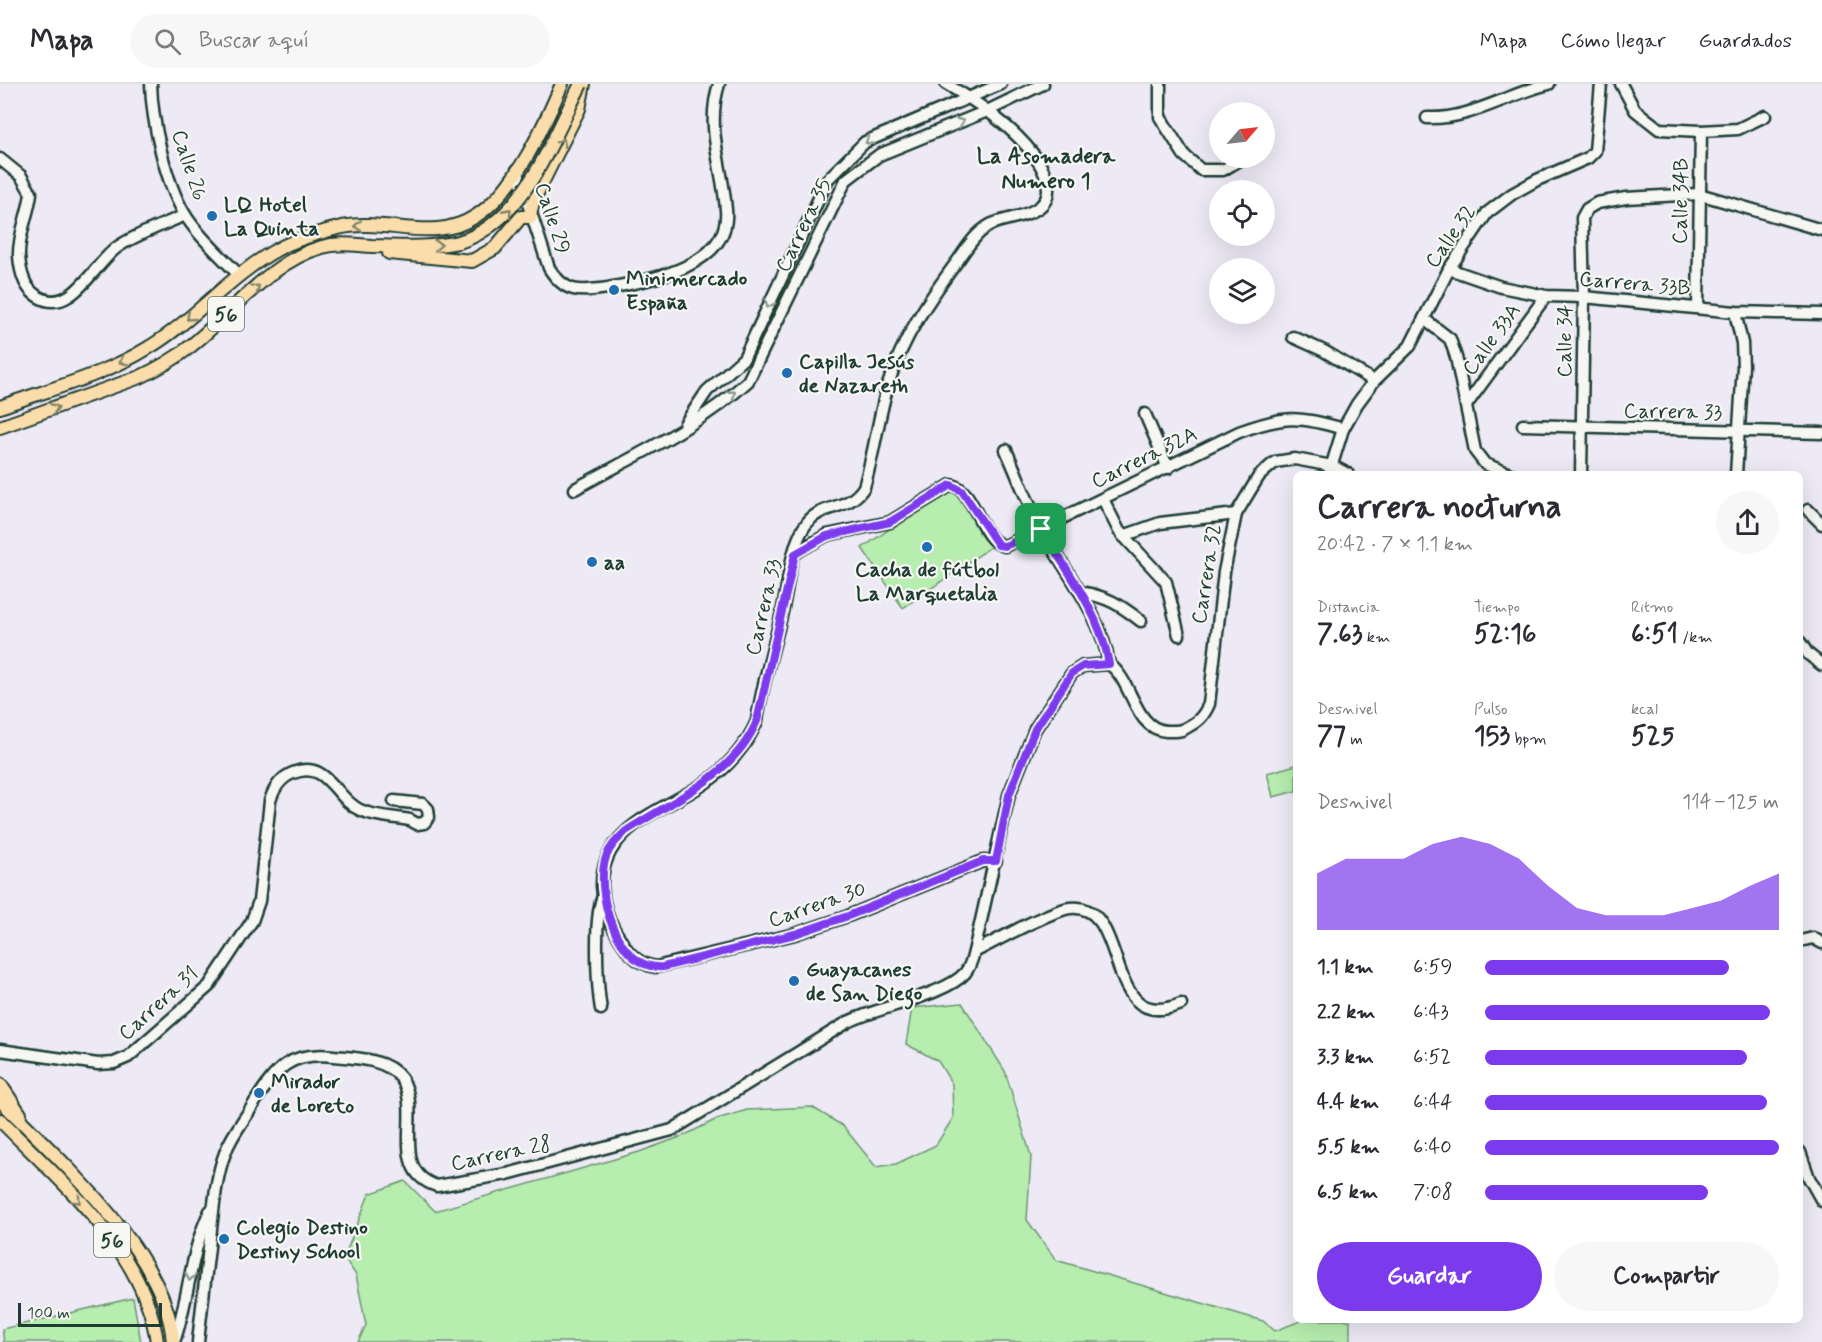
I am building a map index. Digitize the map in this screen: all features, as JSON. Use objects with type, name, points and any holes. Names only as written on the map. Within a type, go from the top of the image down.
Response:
[{"type":"main road","name":"56","points":[[0,407],[109,368],[147,349],[174,332],[238,275],[286,244],[341,227],[361,225],[428,230],[457,225],[474,218],[504,191],[562,84]]},
{"type":"main road","name":"56","points":[[0,427],[118,386],[162,367],[188,348],[291,261],[322,247],[345,243],[423,247],[459,242],[485,232],[515,204],[582,84]]},
{"type":"main road","points":[[291,261],[325,251],[360,249],[472,261],[486,255],[500,243],[517,220],[531,216],[534,199],[579,109],[582,84]]},
{"type":"main road","points":[[474,218],[486,222],[495,231],[500,243]]},
{"type":"main road","points":[[0,1084],[9,1094],[28,1128]]},
{"type":"main road","name":"56","points":[[0,1100],[99,1204],[141,1256],[160,1290],[173,1342]]},
{"type":"main road","name":"56","points":[[0,1120],[117,1246],[147,1296],[157,1342]]},
{"type":"street","name":"Calle 26","points":[[151,84],[158,135],[174,192],[185,215],[238,275]]},
{"type":"street","name":"Calle 29","points":[[517,170],[549,268],[556,280],[572,290],[585,291],[637,283],[674,271],[712,250],[725,226],[727,211],[713,141],[712,115],[719,84]]},
{"type":"street","points":[[946,84],[987,111]]},
{"type":"street","name":"Carrera 35","points":[[683,427],[706,391],[744,358],[828,179],[866,142],[1001,84]]},
{"type":"street","name":"Carrera 35","points":[[575,489],[670,438],[733,395],[748,381],[846,180],[879,155],[987,111],[1043,84]]},
{"type":"street","points":[[1160,84],[1160,117],[1184,156],[1201,170],[1226,168]]},
{"type":"street","points":[[1427,117],[1445,119],[1473,112],[1532,88],[1548,84]]},
{"type":"street","name":"Calle 32","points":[[1331,470],[1343,429],[1374,381],[1410,346],[1449,269],[1487,213],[1512,194],[1588,158],[1595,151],[1601,84]]},
{"type":"street","points":[[1621,84],[1635,110],[1652,126],[1659,129],[1701,131],[1738,129],[1765,116]]},
{"type":"street","name":"Carrera 33","points":[[603,896],[602,876],[609,850],[626,831],[707,782],[748,741],[757,721],[795,554],[805,525],[813,516],[844,506],[857,498],[864,487],[888,384],[909,332],[936,289],[977,234],[1000,221],[1022,217],[1035,209],[1047,195],[1046,181],[1032,154],[1018,136],[987,111]]},
{"type":"street","points":[[923,118],[933,133]]},
{"type":"street","name":"Calle 34B","points":[[1698,308],[1701,131]]},
{"type":"street","points":[[0,159],[21,176],[31,193],[18,253],[28,287],[44,299],[63,301],[72,296],[108,254],[119,246],[185,215]]},
{"type":"street","points":[[1699,194],[1822,230]]},
{"type":"street","name":"Calle 34","points":[[1581,471],[1584,297],[1582,218],[1587,209],[1597,203],[1626,198],[1699,194]]},
{"type":"street","name":"Carrera 33B","points":[[1449,269],[1502,287],[1546,296],[1584,297],[1735,312],[1822,314]]},
{"type":"street","name":"Calle 33A","points":[[1467,404],[1546,296]]},
{"type":"street","points":[[1735,312],[1742,343],[1743,366],[1736,471]]},
{"type":"street","points":[[1424,320],[1450,339],[1467,404],[1475,451],[1479,458],[1504,471]]},
{"type":"street","points":[[1293,337],[1324,351],[1374,381]]},
{"type":"street","points":[[1145,414],[1168,468]]},
{"type":"street","name":"Carrera 32A","points":[[795,554],[827,536],[890,522],[951,485],[962,491],[998,545],[1005,546],[1239,432],[1271,420],[1295,418],[1343,429]]},
{"type":"street","name":"Carrera 33","points":[[1523,425],[1582,429],[1822,433]]},
{"type":"street","points":[[974,952],[1012,786],[1021,760],[1044,712],[1072,673],[1083,666],[1109,664],[1107,649],[1080,592],[1041,529],[1006,450]]},
{"type":"street","name":"Carrera 32","points":[[1109,664],[1126,681],[1144,721],[1158,730],[1179,732],[1198,722],[1209,704],[1224,572],[1236,514],[1259,476],[1275,462],[1295,459],[1331,470]]},
{"type":"street","points":[[1103,499],[1123,536],[1166,582],[1179,634]]},
{"type":"street","points":[[1808,510],[1822,524]]},
{"type":"street","points":[[1123,536],[1160,523],[1236,514]]},
{"type":"street","points":[[1080,592],[1104,596],[1141,621]]},
{"type":"street","points":[[1803,646],[1808,654],[1822,665]]},
{"type":"street","name":"Carrera 31","points":[[0,1050],[98,1064],[114,1063],[128,1057],[210,986],[252,921],[259,901],[270,801],[273,790],[284,777],[312,770],[325,775],[358,810],[410,820]]},
{"type":"street","points":[[394,801],[416,803],[423,804],[428,809],[429,817],[424,823],[417,824],[410,820],[408,814],[410,807],[416,803]]},
{"type":"street","name":"Carrera 30","points":[[603,896],[611,923],[623,944],[646,966],[663,967],[795,934],[848,916],[983,861],[996,861]]},
{"type":"street","points":[[601,1009],[598,994],[598,931],[599,907],[603,896]]},
{"type":"street","points":[[974,952],[1059,911],[1080,909],[1089,911],[1104,926],[1122,980],[1135,998],[1153,1007],[1173,1007],[1181,1004]]},
{"type":"street","points":[[1803,939],[1813,938],[1822,943]]},
{"type":"street","name":"Carrera 28","points":[[198,1342],[214,1202],[225,1153],[236,1129],[279,1067],[294,1060],[315,1055],[379,1063],[394,1070],[406,1088],[408,1142],[416,1173],[427,1183],[448,1185],[530,1168],[672,1131],[865,1013],[938,991],[963,975],[970,967],[974,952]]},
{"type":"street","points":[[1803,1161],[1809,1178],[1822,1201]]},
{"type":"street","name":"Carrera 28","points":[[173,1342],[183,1311],[197,1241],[214,1202]]},
{"type":"street","points":[[197,1241],[204,1238],[209,1243]]},
{"type":"green space","name":"Cacha de fútbol La Marquetalia","points":[[951,487],[992,546],[903,608],[862,548]]},
{"type":"green space","points":[[1293,766],[1293,792],[1273,797],[1267,773]]},
{"type":"green space","points":[[962,1003],[1005,1071],[1031,1156],[1027,1220],[1056,1260],[1263,1321],[1275,1331],[1295,1323],[1350,1323],[1350,1342],[358,1342],[366,1325],[356,1275],[344,1258],[369,1194],[405,1181],[435,1211],[639,1152],[683,1136],[717,1119],[747,1110],[812,1107],[843,1126],[876,1167],[896,1164],[936,1145],[953,1118],[952,1084],[938,1061],[906,1044],[912,1008]]},
{"type":"green space","points":[[133,1298],[141,1342],[4,1342],[2,1329]]},
{"type":"place","name":"LQ Hotel La Quinta","points":[[212,216]]},
{"type":"place","name":"Minimercado España","points":[[614,290]]},
{"type":"place","name":"Capilla Jesús de Nazareth","points":[[787,373]]},
{"type":"place","name":"Cacha de fútbol La Marquetalia","points":[[927,547]]},
{"type":"place","name":"aa","points":[[592,562]]},
{"type":"place","name":"Guayacanes de San Diego","points":[[794,981]]},
{"type":"place","name":"Mirador de Loreto","points":[[259,1093]]},
{"type":"place","name":"Colegio Destino Destiny School","points":[[224,1239]]},
{"type":"district","name":"La Asomadera Numero 1","points":[[1046,168]]},
{"type":"route","points":[[951,485],[962,491],[998,545],[1005,546],[1041,529],[1080,592],[1098,627],[1107,649],[1109,664],[1096,663],[1083,666],[1072,673],[1062,684],[1035,729],[1009,795],[996,861],[983,861],[848,916],[795,934],[696,956],[663,967],[646,966],[639,962],[623,944],[604,907],[602,876],[605,860],[609,850],[626,831],[707,782],[748,741],[757,721],[795,554],[827,536],[890,522],[951,485]]}]
